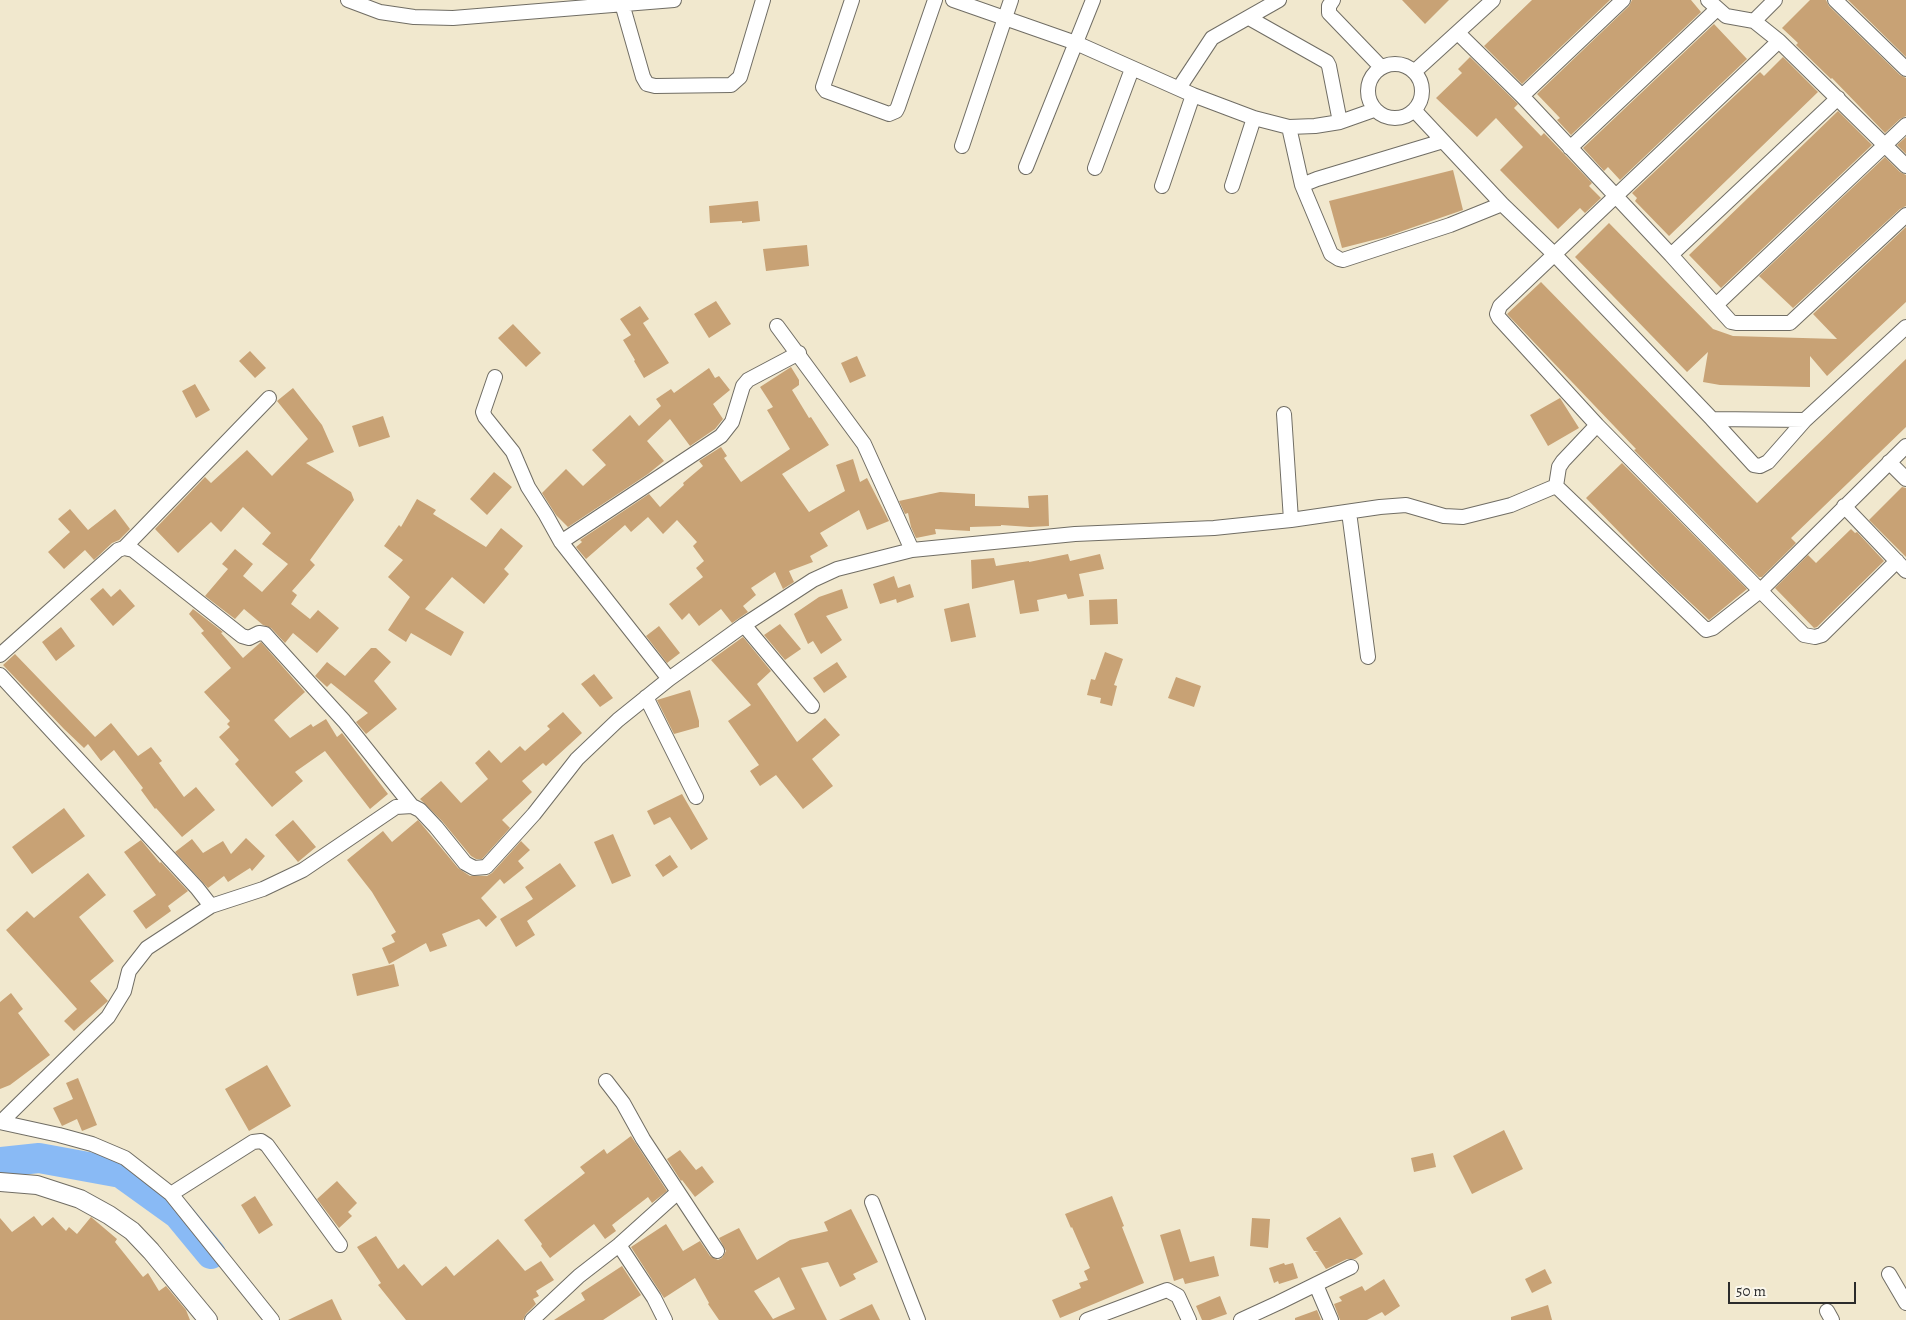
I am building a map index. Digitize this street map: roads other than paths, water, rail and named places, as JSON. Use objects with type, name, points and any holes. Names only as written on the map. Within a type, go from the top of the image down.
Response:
[{"type":"street","points":[[348,0],[382,6],[414,17],[454,18],[621,1],[674,0]]},
{"type":"street","points":[[621,1],[643,77],[648,84],[655,86],[731,85],[740,77],[763,0]]},
{"type":"street","points":[[852,0],[823,87],[826,91],[889,114],[896,111],[898,107],[935,0]]},
{"type":"street","points":[[953,0],[1076,43],[1193,95],[1254,118],[1289,127],[1315,126],[1340,122],[1374,110]]},
{"type":"street","points":[[962,146],[1011,0]]},
{"type":"street","points":[[1026,166],[1093,0]]},
{"type":"street","points":[[1179,88],[1212,38],[1279,0]]},
{"type":"street","points":[[1333,0],[1329,6],[1329,13],[1381,67]]},
{"type":"street","points":[[1414,72],[1493,0]]},
{"type":"street","points":[[1522,96],[1623,0]]},
{"type":"street","points":[[1754,21],[1775,0]]},
{"type":"street","points":[[1835,0],[1906,68]]},
{"type":"street","points":[[1570,148],[1712,4],[1726,16],[1754,21],[1779,41],[1906,166]]},
{"type":"street","points":[[1249,18],[1327,62],[1340,122]]},
{"type":"street","points":[[1458,33],[1522,96],[1616,196],[1716,305],[1727,320],[1736,324],[1790,323],[1906,215]]},
{"type":"street","points":[[1779,41],[1500,306],[1498,314],[1499,318],[1597,425],[1804,635],[1815,637],[1822,635],[1902,566],[1844,506]]},
{"type":"street","points":[[1394,63],[1407,66],[1414,72],[1422,87],[1421,100],[1415,111],[1401,118],[1386,117],[1374,110],[1368,97],[1368,86],[1372,74],[1381,67],[1394,63]]},
{"type":"street","points":[[1095,168],[1132,69]]},
{"type":"street","points":[[1162,186],[1193,95]]},
{"type":"street","points":[[1671,255],[1838,98]]},
{"type":"street","points":[[1415,111],[1502,204],[1555,255],[1754,465],[1760,466],[1768,462],[1805,420],[1906,327]]},
{"type":"street","points":[[1232,186],[1254,118]]},
{"type":"street","points":[[1716,305],[1906,125]]},
{"type":"street","points":[[1289,127],[1302,185],[1331,254],[1339,260],[1450,225],[1502,204]]},
{"type":"street","points":[[1302,185],[1443,141]]},
{"type":"street","points":[[777,326],[799,353],[864,444],[912,550]]},
{"type":"street","points":[[561,542],[721,436],[732,422],[743,386],[748,380],[799,353]]},
{"type":"street","points":[[495,377],[483,412],[485,417],[513,452],[528,487],[561,542],[669,679]]},
{"type":"street","points":[[0,655],[118,550],[124,548],[269,398]]},
{"type":"street","points":[[1284,414],[1291,520]]},
{"type":"street","points":[[1712,419],[1805,420]]},
{"type":"street","points":[[1556,486],[1559,467],[1563,461],[1597,425]]},
{"type":"street","points":[[1556,486],[1706,630],[1713,628],[1760,591],[1906,446]]},
{"type":"street","points":[[1889,462],[1906,479]]},
{"type":"street","points":[[124,548],[133,550],[242,636],[249,638],[258,633],[265,634],[344,721],[412,806],[420,810],[436,827],[464,863],[474,868],[486,866],[534,814],[577,759],[618,720],[669,679],[744,626],[813,580],[837,569],[912,550],[1075,534],[1214,528],[1291,520],[1380,507],[1406,505],[1444,516],[1463,517],[1511,505],[1556,486]]},
{"type":"street","points":[[1350,512],[1368,657]]},
{"type":"street","points":[[744,626],[812,706]]},
{"type":"street","points":[[0,675],[197,888],[210,906]]},
{"type":"street","points":[[646,697],[696,797]]},
{"type":"street","points":[[1,1122],[108,1017],[124,991],[129,971],[146,948],[210,906],[263,889],[303,870],[378,818],[396,808],[412,806]]},
{"type":"street","points":[[606,1081],[623,1103],[643,1138],[717,1251]]},
{"type":"street","points":[[1,1122],[92,1144],[125,1158],[171,1194],[272,1320]]},
{"type":"street","points":[[171,1194],[253,1142],[261,1141],[267,1144],[340,1245]]},
{"type":"street","points":[[0,1182],[37,1185],[80,1199],[109,1214],[132,1231],[151,1251],[208,1320]]},
{"type":"street","points":[[532,1320],[579,1276],[618,1245],[678,1192]]},
{"type":"street","points":[[872,1202],[918,1320]]},
{"type":"street","points":[[618,1245],[654,1298],[666,1320]]},
{"type":"street","points":[[1241,1320],[1351,1267]]},
{"type":"street","points":[[1889,1274],[1906,1303]]},
{"type":"street","points":[[1316,1285],[1331,1320]]},
{"type":"street","points":[[1086,1320],[1168,1290],[1178,1296],[1189,1320]]},
{"type":"waterway","points":[[0,1162],[39,1158],[121,1173],[178,1214],[211,1254]]}]
